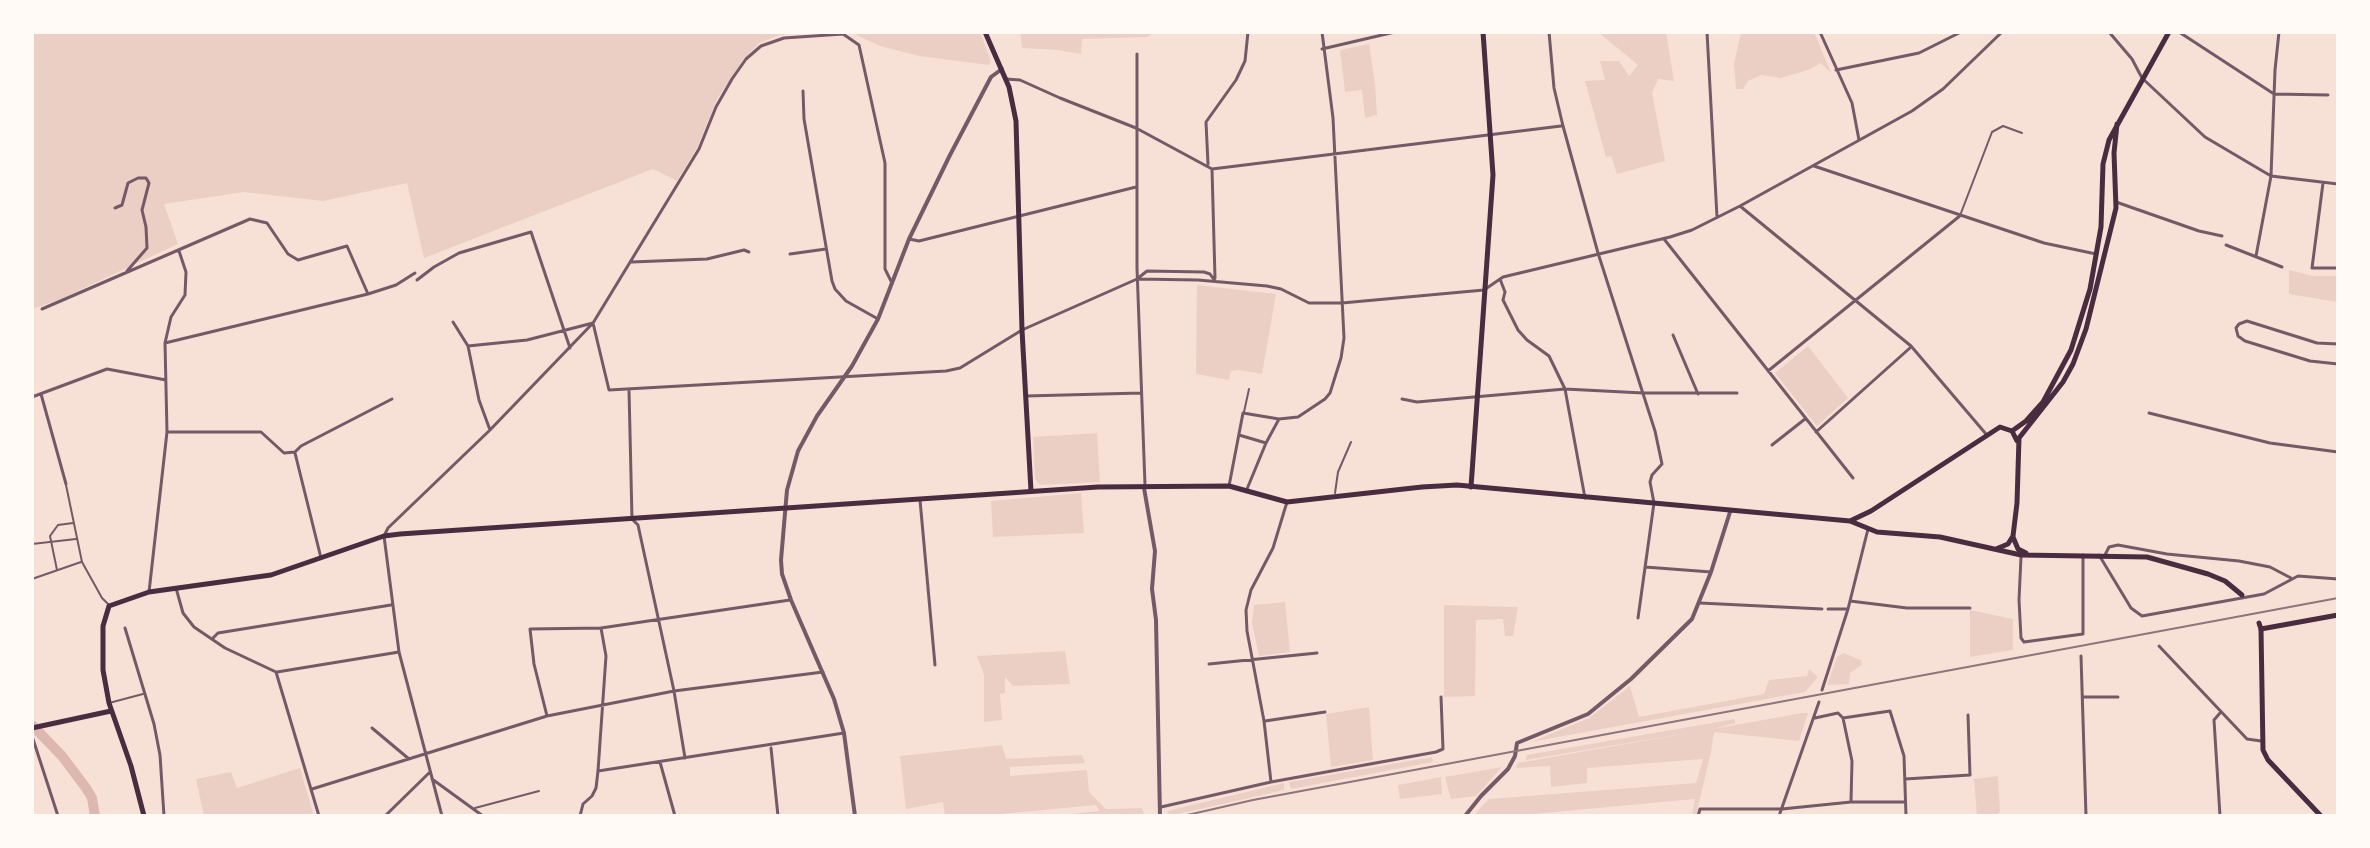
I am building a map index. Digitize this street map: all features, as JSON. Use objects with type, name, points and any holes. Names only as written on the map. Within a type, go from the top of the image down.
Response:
[{"type":"main road","points":[[985,32],[1006,79],[1016,121],[1022,330],[1031,491]]},
{"type":"main road","points":[[1471,487],[1493,175],[1483,32]]},
{"type":"main road","points":[[2012,431],[2043,402],[2083,328],[2101,227],[2103,164],[2109,140],[2169,32]]},
{"type":"main road","points":[[2018,450],[2021,433],[2050,400],[2073,364],[2106,256],[2116,202],[2114,153],[2117,124]]},
{"type":"main road","points":[[2096,254],[2106,256]]},
{"type":"main road","points":[[1850,521],[1871,511],[2000,427],[2012,431],[2017,439],[2017,503],[2013,536],[2021,553]]},
{"type":"main road","points":[[144,816],[131,766],[111,711],[102,663],[103,626],[109,606],[149,592],[271,575],[384,536],[1112,487],[1229,486],[1287,502],[1422,487],[1471,487],[1850,521],[1895,535],[1940,537],[2032,555],[2147,557],[2225,581],[2242,595]]},
{"type":"main road","points":[[1868,529],[1871,511]]},
{"type":"main road","points":[[1995,550],[2008,544],[2013,536]]},
{"type":"main road","points":[[2321,816],[2268,760],[2261,741],[2260,626],[2338,615]]},
{"type":"main road","points":[[32,728],[111,711]]},
{"type":"street","points":[[1215,282],[1206,122],[1236,80],[1245,61],[1248,32]]},
{"type":"street","points":[[1243,413],[1279,419],[1298,417],[1330,393],[1338,374],[1343,348],[1342,303],[1333,118],[1322,32]]},
{"type":"street","points":[[1322,49],[1395,32]]},
{"type":"street","points":[[1549,32],[1554,88],[1563,126],[1662,464],[1650,482],[1654,503],[1638,618]]},
{"type":"street","points":[[1707,32],[1717,217]]},
{"type":"street","points":[[1820,32],[1852,103],[1859,141]]},
{"type":"street","points":[[1836,70],[1919,53],[1961,32]]},
{"type":"street","points":[[1137,279],[1273,287],[1309,303],[1342,303],[1484,290],[1500,279],[1664,239],[1692,230],[1740,206],[1912,111],[1943,89],[2002,32]]},
{"type":"street","points":[[2109,32],[2128,54],[2142,78],[2205,137],[2271,176],[2338,184]]},
{"type":"street","points":[[2179,32],[2274,94],[2328,95]]},
{"type":"street","points":[[2256,256],[2271,176],[2279,32]]},
{"type":"street","points":[[442,816],[399,652],[384,536],[392,522],[490,430],[593,323],[699,149],[716,107],[746,59],[761,46],[784,38],[843,34],[859,45],[885,163],[885,269],[891,281]]},
{"type":"street","points":[[1137,54],[1137,279],[1144,488],[1155,551],[1152,589],[1156,620],[1160,816]]},
{"type":"street","points":[[855,816],[844,733],[823,672],[791,600],[781,560],[789,479],[798,451],[878,319],[909,239],[991,77],[1002,69]]},
{"type":"street","points":[[1006,79],[1020,80],[1136,128],[1210,168],[1333,156],[1563,126]]},
{"type":"street","points":[[803,91],[804,119],[835,289],[846,301],[878,319]]},
{"type":"street","points":[[1768,372],[1961,215],[1992,132],[2003,126],[2022,133]]},
{"type":"street","points":[[1813,166],[2044,243],[2096,254]]},
{"type":"street","points":[[115,208],[122,205],[128,183],[146,178],[149,183],[142,210],[147,248],[124,273]]},
{"type":"street","points":[[2323,183],[2312,268],[2337,268]]},
{"type":"street","points":[[909,239],[919,241],[1136,187]]},
{"type":"street","points":[[2116,202],[2222,236]]},
{"type":"street","points":[[1740,206],[1911,346],[1987,436]]},
{"type":"street","points":[[42,309],[250,219],[267,223],[288,254],[298,260],[347,246],[368,294]]},
{"type":"street","points":[[417,280],[459,253],[531,232],[570,348]]},
{"type":"street","points":[[1664,239],[1853,478]]},
{"type":"street","points":[[2226,245],[2282,267]]},
{"type":"street","points":[[790,254],[827,249]]},
{"type":"street","points":[[632,262],[707,259],[744,250],[749,252]]},
{"type":"street","points":[[149,592],[167,432],[165,343],[171,317],[185,295],[186,272],[179,251]]},
{"type":"street","points":[[593,323],[609,390],[956,370],[1022,330],[1137,279],[1147,271],[1206,272],[1215,282]]},
{"type":"street","points":[[165,343],[368,294],[396,285],[415,273]]},
{"type":"street","points":[[1500,279],[1505,292],[1503,300],[1518,330],[1549,356],[1565,389],[1585,498]]},
{"type":"street","points":[[2338,344],[2317,343],[2247,321],[2236,328],[2238,336],[2245,341],[2310,361],[2338,364]]},
{"type":"street","points":[[453,322],[468,346],[479,400],[490,430]]},
{"type":"street","points":[[468,346],[527,340],[593,323]]},
{"type":"street","points":[[1673,335],[1698,394]]},
{"type":"street","points":[[1816,432],[1911,346]]},
{"type":"street","points":[[32,397],[107,369],[166,380]]},
{"type":"street","points":[[1229,486],[1249,389]]},
{"type":"street","points":[[1402,399],[1417,402],[1565,389],[1737,393]]},
{"type":"street","points":[[629,390],[632,519],[638,525],[674,691],[685,758]]},
{"type":"street","points":[[1026,396],[1141,393]]},
{"type":"street","points":[[41,394],[66,484],[82,562],[109,606]]},
{"type":"street","points":[[167,432],[261,432],[284,453],[295,452],[392,399]]},
{"type":"street","points":[[2149,413],[2270,443],[2338,452]]},
{"type":"street","points":[[1247,489],[1279,419]]},
{"type":"street","points":[[1772,445],[1805,419]]},
{"type":"street","points":[[1239,435],[1266,443]]},
{"type":"street","points":[[1334,497],[1338,472],[1351,442]]},
{"type":"street","points":[[295,452],[321,558]]},
{"type":"street","points":[[920,500],[935,665]]},
{"type":"street","points":[[1271,782],[1264,721],[1247,631],[1248,599],[1273,548],[1287,502]]},
{"type":"street","points":[[1465,816],[1508,769],[1517,743],[1588,714],[1631,679],[1692,619],[1730,512]]},
{"type":"street","points":[[57,570],[50,536],[58,525],[74,523]]},
{"type":"street","points":[[1822,690],[1848,609],[1868,529]]},
{"type":"street","points":[[32,544],[77,539]]},
{"type":"street","points":[[2291,578],[2270,567],[2118,545],[2109,547],[2102,556],[2135,613],[2142,616],[2261,595],[2291,578],[2310,576],[2338,579]]},
{"type":"street","points":[[2021,553],[2019,600],[2021,638],[2024,642],[2083,634],[2083,555]]},
{"type":"street","points":[[32,579],[82,562]]},
{"type":"street","points":[[1645,567],[1711,572]]},
{"type":"street","points":[[176,588],[186,618],[213,637],[276,672],[399,652]]},
{"type":"street","points":[[547,716],[529,631],[534,628],[601,628],[791,600]]},
{"type":"street","points":[[1850,601],[1907,608],[1970,608]]},
{"type":"street","points":[[1700,603],[1822,609]]},
{"type":"street","points":[[213,637],[392,605]]},
{"type":"street","points":[[1828,609],[1848,609]]},
{"type":"street","points":[[125,628],[154,724],[160,755],[164,814]]},
{"type":"street","points":[[580,816],[583,804],[596,788],[598,771],[606,656],[601,628]]},
{"type":"street","points":[[2159,646],[2247,739],[2261,741]]},
{"type":"street","points":[[1209,664],[1317,653]]},
{"type":"street","points":[[2081,656],[2086,816]]},
{"type":"street","points":[[276,672],[319,816]]},
{"type":"street","points":[[312,789],[547,716],[674,691],[823,672]]},
{"type":"street","points":[[109,703],[143,694]]},
{"type":"street","points":[[1160,808],[1271,782],[1439,751],[1443,749],[1441,697]]},
{"type":"street","points":[[2081,697],[2118,697]]},
{"type":"street","points":[[1779,816],[1819,702]]},
{"type":"street","points":[[1843,718],[1890,711],[1904,756],[1906,816]]},
{"type":"street","points":[[1264,721],[1325,712]]},
{"type":"street","points":[[1815,718],[1838,713],[1843,718],[1852,761],[1851,802]]},
{"type":"street","points":[[2220,713],[2214,720],[2220,816]]},
{"type":"street","points":[[1905,779],[1970,775],[1968,715]]},
{"type":"street","points":[[372,728],[409,759]]},
{"type":"street","points":[[598,771],[844,733]]},
{"type":"street","points":[[32,736],[58,816]]},
{"type":"street","points":[[771,746],[778,816]]},
{"type":"street","points":[[660,762],[675,816]]},
{"type":"street","points":[[385,816],[430,772]]},
{"type":"street","points":[[432,779],[483,816]]},
{"type":"street","points":[[472,809],[539,791]]},
{"type":"street","points":[[1698,816],[1700,809],[1782,809],[1851,802],[1905,802]]},
{"type":"shaded area","points":[[32,32],[805,32],[780,35],[759,43],[743,60],[717,99],[697,148],[677,181],[653,169],[424,258],[407,183],[323,201],[244,192],[164,204],[178,244],[56,301],[32,309]]},
{"type":"shaded area","points":[[842,32],[980,32],[991,61],[989,65],[919,56]]},
{"type":"shaded area","points":[[1020,32],[1155,32],[1147,37],[1082,39],[1081,54],[1022,48]]},
{"type":"shaded area","points":[[1598,32],[1666,32],[1674,81],[1658,79],[1652,93],[1665,161],[1617,174],[1611,156],[1606,157],[1585,81],[1605,80],[1600,61],[1619,61],[1629,76],[1638,65]]},
{"type":"shaded area","points":[[1741,32],[1814,32],[1831,73],[1821,63],[1780,78],[1761,75],[1748,81],[1743,89],[1736,89],[1734,64]]},
{"type":"shaded area","points":[[1369,44],[1377,115],[1365,118],[1362,90],[1345,92],[1340,50]]},
{"type":"shaded area","points":[[2289,270],[2313,276],[2336,276],[2337,302],[2289,294]]},
{"type":"shaded area","points":[[1197,285],[1276,294],[1262,374],[1231,371],[1229,380],[1196,374]]},
{"type":"shaded area","points":[[1808,346],[1848,398],[1817,426],[1775,373]]},
{"type":"shaded area","points":[[1097,433],[1100,482],[1040,485],[1035,479],[1033,437]]},
{"type":"shaded area","points":[[1081,493],[1084,533],[993,537],[991,501]]},
{"type":"shaded area","points":[[1285,602],[1290,652],[1259,656],[1252,623],[1254,605]]},
{"type":"shaded area","points":[[1444,605],[1518,607],[1513,636],[1505,636],[1503,619],[1476,620],[1475,696],[1444,697]]},
{"type":"shaded area","points":[[1970,610],[2013,619],[2013,650],[1970,657]]},
{"type":"shaded area","points":[[1065,651],[1070,684],[1013,686],[1005,677],[1005,693],[1000,694],[1002,720],[984,722],[984,675],[977,656]]},
{"type":"shaded area","points":[[1843,653],[1861,660],[1862,665],[1850,673],[1849,684],[1827,685],[1837,657]]},
{"type":"shaded area","points":[[1809,669],[1818,677],[1805,692],[1531,742],[1589,718],[1630,686],[1639,717],[1764,694],[1769,680],[1807,676]]},
{"type":"shaded area","points":[[1369,707],[1373,760],[1331,767],[1326,714]]},
{"type":"shaded area","points":[[1808,713],[1799,741],[1714,732],[1696,816],[1692,816],[1695,799],[1511,816],[1473,816],[1489,799],[1696,783],[1703,759],[1587,768],[1587,783],[1551,787],[1550,766],[1516,768],[1518,763],[1688,733],[1526,760],[1527,755],[1735,719],[1735,723],[1713,729]]},
{"type":"shaded area","points":[[1002,745],[1006,759],[1082,755],[1085,763],[1010,767],[1010,776],[1087,770],[1089,792],[1106,809],[1142,808],[1144,814],[1051,816],[1099,811],[1096,805],[981,816],[945,816],[943,802],[906,809],[900,756]]},
{"type":"shaded area","points":[[1432,757],[1433,762],[1291,789],[1289,782]]},
{"type":"shaded area","points":[[1502,767],[1476,796],[1451,799],[1445,777]]},
{"type":"shaded area","points":[[300,768],[314,816],[204,816],[196,779],[231,772],[237,788]]},
{"type":"shaded area","points":[[1998,776],[2000,812],[1994,816],[1977,816],[1974,779]]},
{"type":"shaded area","points":[[1441,777],[1442,794],[1400,799],[1398,785]]},
{"type":"shaded area","points":[[1284,783],[1284,790],[1169,816],[1167,811]]},
{"type":"waterway","points":[[32,725],[62,756],[86,788],[92,798],[95,816]]},
{"type":"railway","points":[[1183,816],[1253,800],[2338,598]]}]
